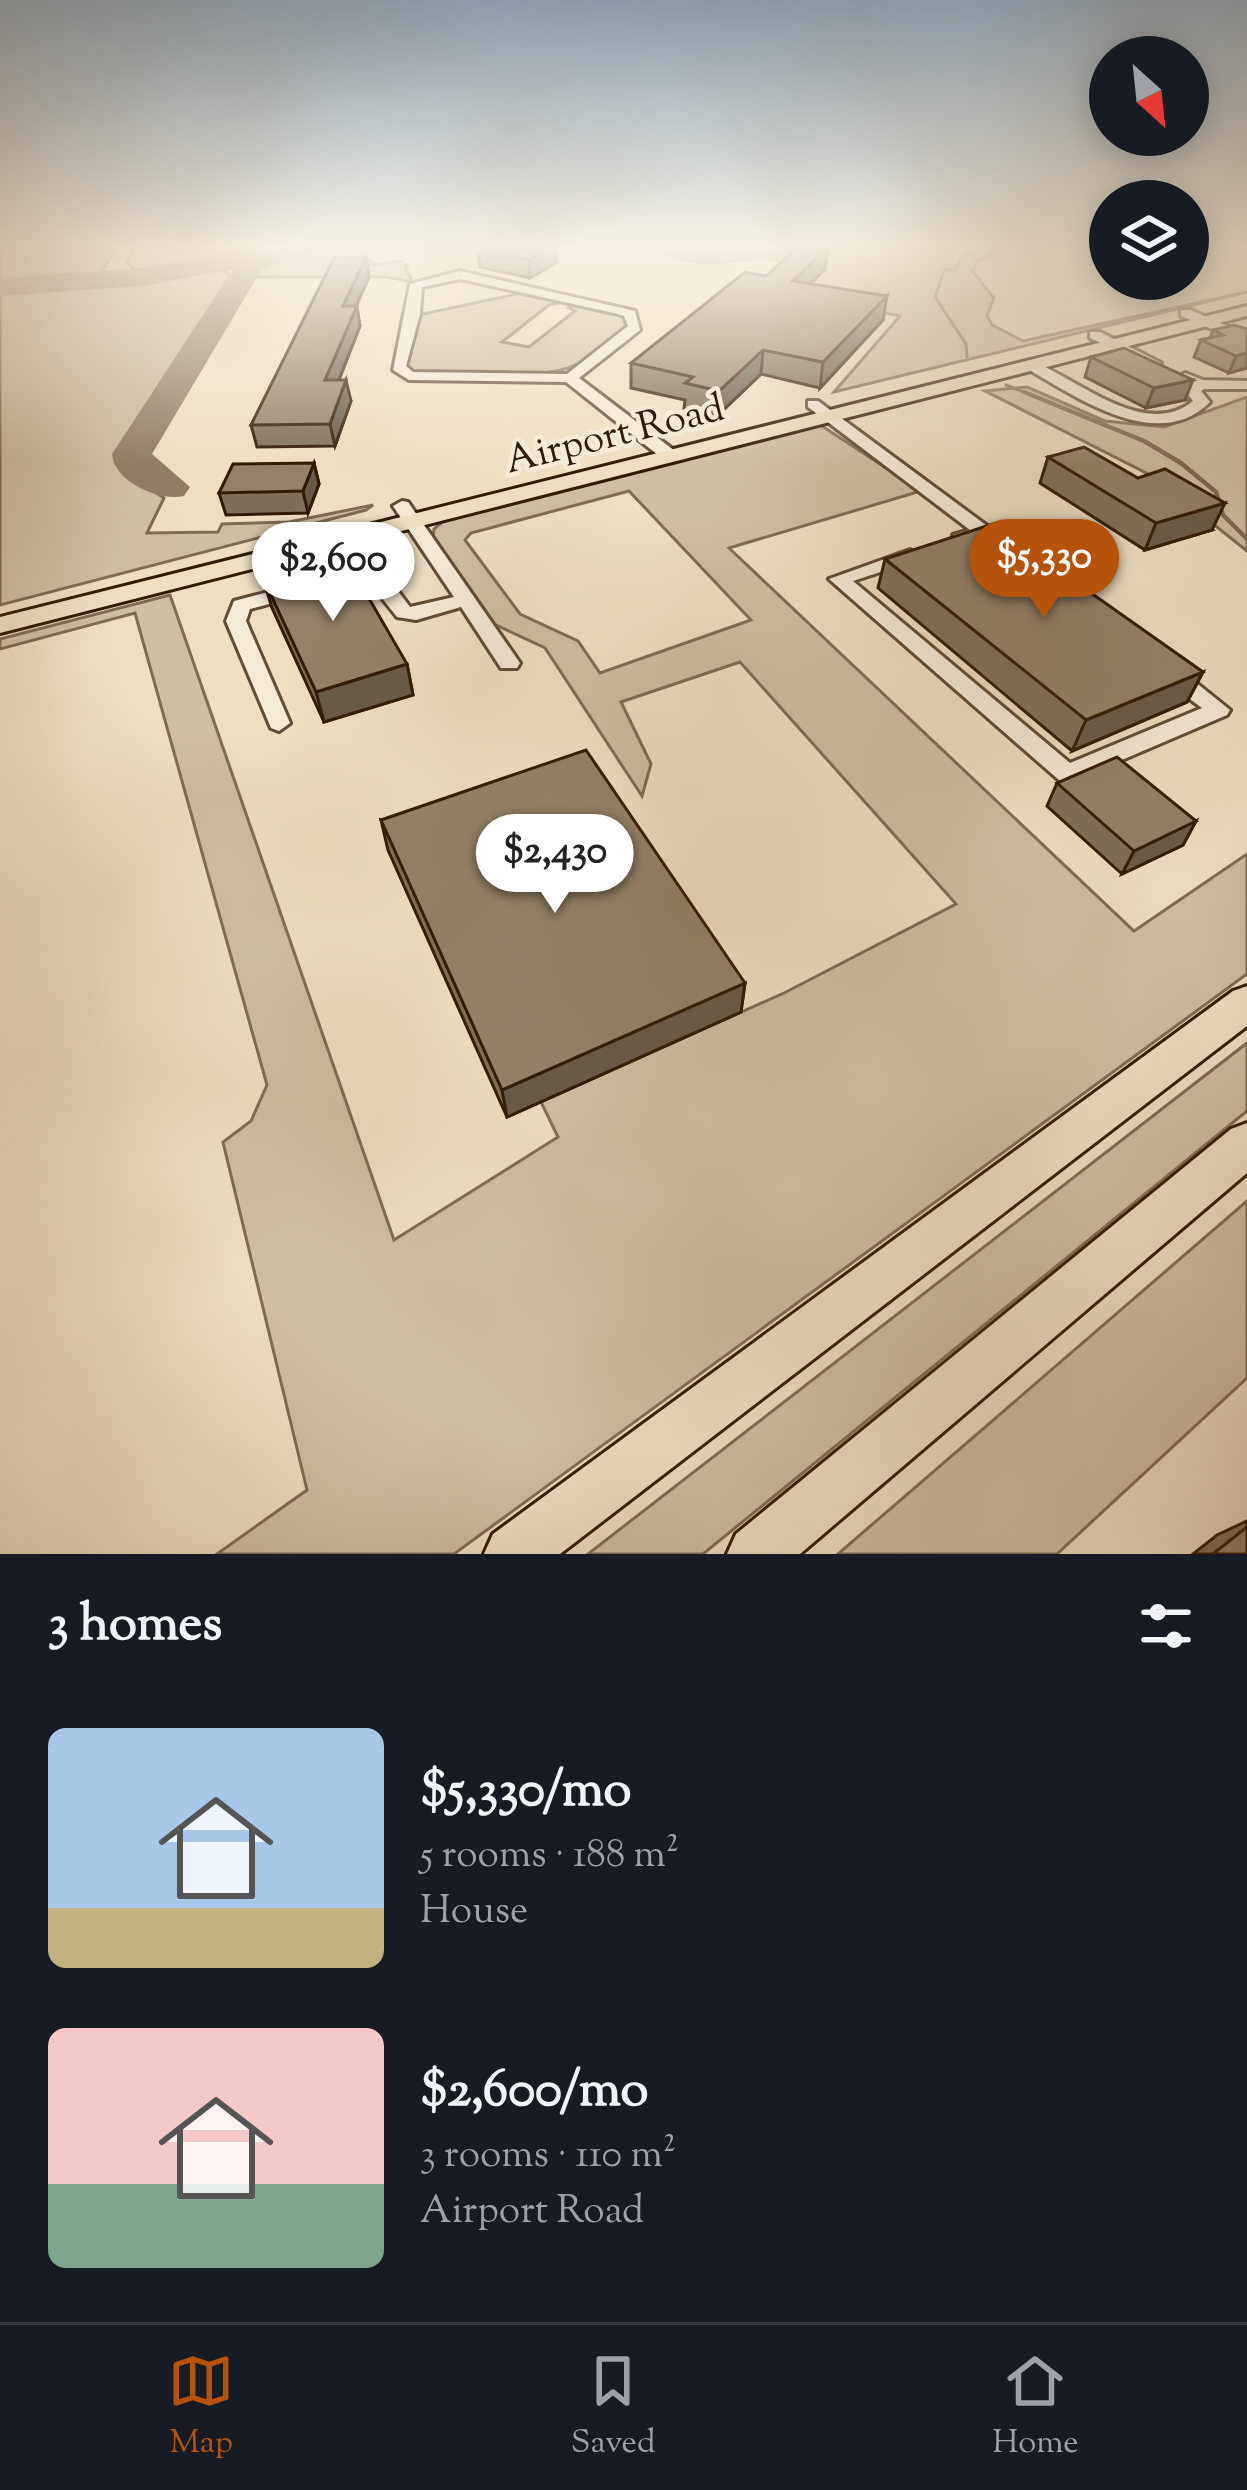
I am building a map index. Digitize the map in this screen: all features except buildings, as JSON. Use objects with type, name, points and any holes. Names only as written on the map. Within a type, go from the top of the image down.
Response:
[{"type":"highway","points":[[513,1554],[1247,1003]]},
{"type":"highway","points":[[757,1554],[1247,1144]]},
{"type":"main road","name":"Airport Road","points":[[0,610],[1185,320]]},
{"type":"main road","name":"Airport Road","points":[[821,409],[1029,364],[1104,339]]},
{"type":"main road","name":"Airport Road","points":[[0,625],[407,513]]},
{"type":"street","points":[[411,320],[397,358],[398,368],[409,376],[570,378],[662,449]]},
{"type":"street","points":[[570,378],[635,327],[632,320]]},
{"type":"street","points":[[1201,320],[1247,340]]},
{"type":"street","points":[[1104,339],[1200,384],[1247,385]]},
{"type":"street","points":[[1029,364],[1141,418],[1167,419],[1196,410],[1202,402],[1193,391],[1200,384]]},
{"type":"street","points":[[821,409],[992,538],[932,549],[839,579],[1067,774],[1220,710],[1154,661]]},
{"type":"street","points":[[407,513],[508,663]]},
{"type":"street","points":[[279,723],[236,622],[241,605],[367,572],[376,575],[404,613],[466,600]]},
{"type":"shaded area","points":[[0,320],[207,320],[122,455],[124,472],[164,498],[147,533],[218,532],[222,524],[289,522],[373,505],[366,510],[0,605]]},
{"type":"shaded area","points":[[417,320],[531,320],[502,342],[529,347],[564,320],[627,320],[630,326],[584,360],[554,371],[463,377],[422,373],[405,364]]},
{"type":"shaded area","points":[[897,320],[989,320],[1023,341],[1133,320],[834,392]]},
{"type":"shaded area","points":[[1027,387],[1105,421],[1164,427],[1247,397],[1247,551],[1154,477],[985,391]]},
{"type":"shaded area","points":[[819,424],[921,491],[729,548],[1134,931],[1247,854],[1247,974],[454,1554],[217,1554],[307,1490],[223,1142],[251,1121],[267,1085],[135,613],[0,649],[0,639],[170,595],[394,1240],[558,1137],[541,1102],[784,993],[956,904],[740,662],[621,702],[651,764],[642,796],[545,648],[494,624],[433,537],[434,529],[447,518]],"holes":[[[629,491],[751,620],[600,673],[578,641],[520,614],[465,540],[471,533]]]},
{"type":"shaded area","points":[[1247,1043],[1247,1111],[703,1554],[588,1554]]},
{"type":"shaded area","points":[[1247,1201],[1247,1378],[1057,1554],[838,1554]]},
{"type":"waterway","points":[[950,320],[966,344],[967,357]]},
{"type":"waterway","points":[[1006,385],[1031,395]]},
{"type":"waterway","points":[[1024,392],[1144,441],[1181,463],[1216,492],[1223,515],[1247,539]]},
{"type":"taxiway","points":[[170,487],[132,463],[132,454],[216,320]]}]
